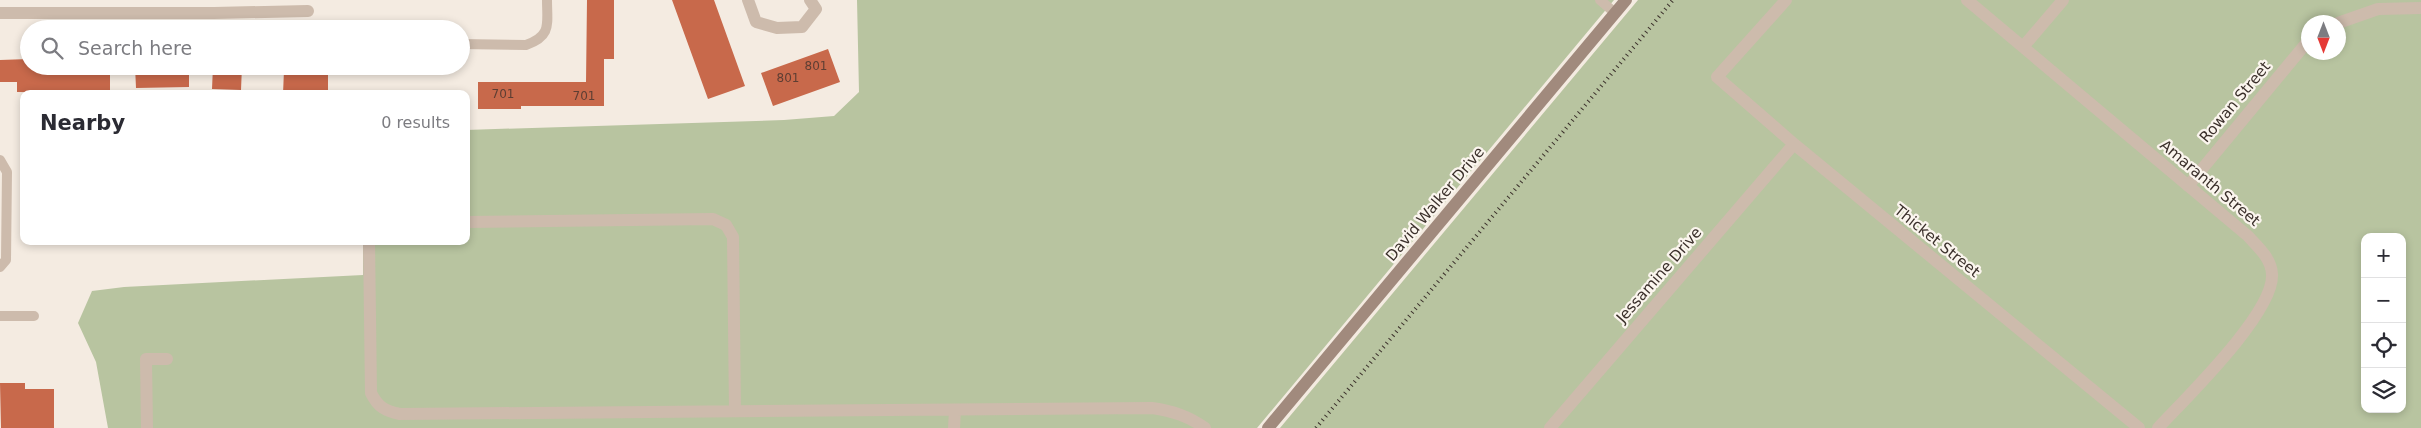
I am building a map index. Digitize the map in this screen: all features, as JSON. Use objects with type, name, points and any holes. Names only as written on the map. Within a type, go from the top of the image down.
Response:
[{"type":"street","points":[[748,0],[756,22],[777,28],[802,26],[816,9],[810,0]]},
{"type":"street","name":"David Walker Drive","points":[[1268,428],[1626,0]]},
{"type":"street","name":"Thicket Street","points":[[1786,0],[1718,77],[1794,144],[2139,428]]},
{"type":"street","name":"Amaranth Street","points":[[1967,0],[2248,236],[2266,255],[2272,274],[2265,301],[2243,336],[2158,428]]},
{"type":"street","points":[[2023,47],[2063,0]]},
{"type":"street","points":[[2346,19],[2378,5],[2421,8]]},
{"type":"street","points":[[0,13],[214,14],[308,11]]},
{"type":"street","name":"Rowan Street","points":[[2188,186],[2301,49]]},
{"type":"street","name":"Jessamine Drive","points":[[1550,428],[1794,144]]},
{"type":"street","points":[[470,222],[713,219],[726,224],[734,237],[735,410]]},
{"type":"street","points":[[369,245],[371,393],[376,404],[386,411],[400,414],[1152,408],[1172,410],[1189,417],[1205,428]]},
{"type":"street","points":[[147,428],[146,359],[167,358]]},
{"type":"street","points":[[954,410],[954,428]]},
{"type":"lane","points":[[470,44],[526,45],[535,42],[545,35],[547,27],[547,0]]},
{"type":"lane","points":[[1600,0],[1615,13]]},
{"type":"lane","points":[[0,160],[7,172],[6,260],[0,267]]},
{"type":"lane","points":[[0,316],[34,316]]},
{"type":"green space","points":[[857,0],[1614,0],[1257,428],[108,428],[96,362],[78,323],[92,291],[124,287],[363,275],[363,245],[470,245],[470,130],[784,120],[834,116],[859,92]]},
{"type":"green space","points":[[1638,0],[2421,0],[2421,428],[1280,428]]},
{"type":"building","points":[[587,0],[614,0],[614,59],[604,59],[604,106],[521,106],[521,109],[478,109],[478,82],[586,82]]},
{"type":"building","points":[[672,0],[714,0],[745,86],[708,99]]},
{"type":"building","points":[[828,49],[840,82],[773,106],[761,73]]},
{"type":"building","points":[[20,59],[20,75],[110,75],[110,90],[20,90],[20,92],[17,92],[17,82],[0,82],[0,60]]},
{"type":"building","points":[[135,75],[189,75],[189,87],[136,88]]},
{"type":"building","points":[[213,75],[242,75],[241,90],[212,89]]},
{"type":"building","points":[[284,75],[328,75],[328,90],[283,90]]},
{"type":"building","points":[[0,383],[25,383],[25,389],[54,389],[54,428],[1,428]]},
{"type":"railway","points":[[1316,428],[1673,0]]}]
